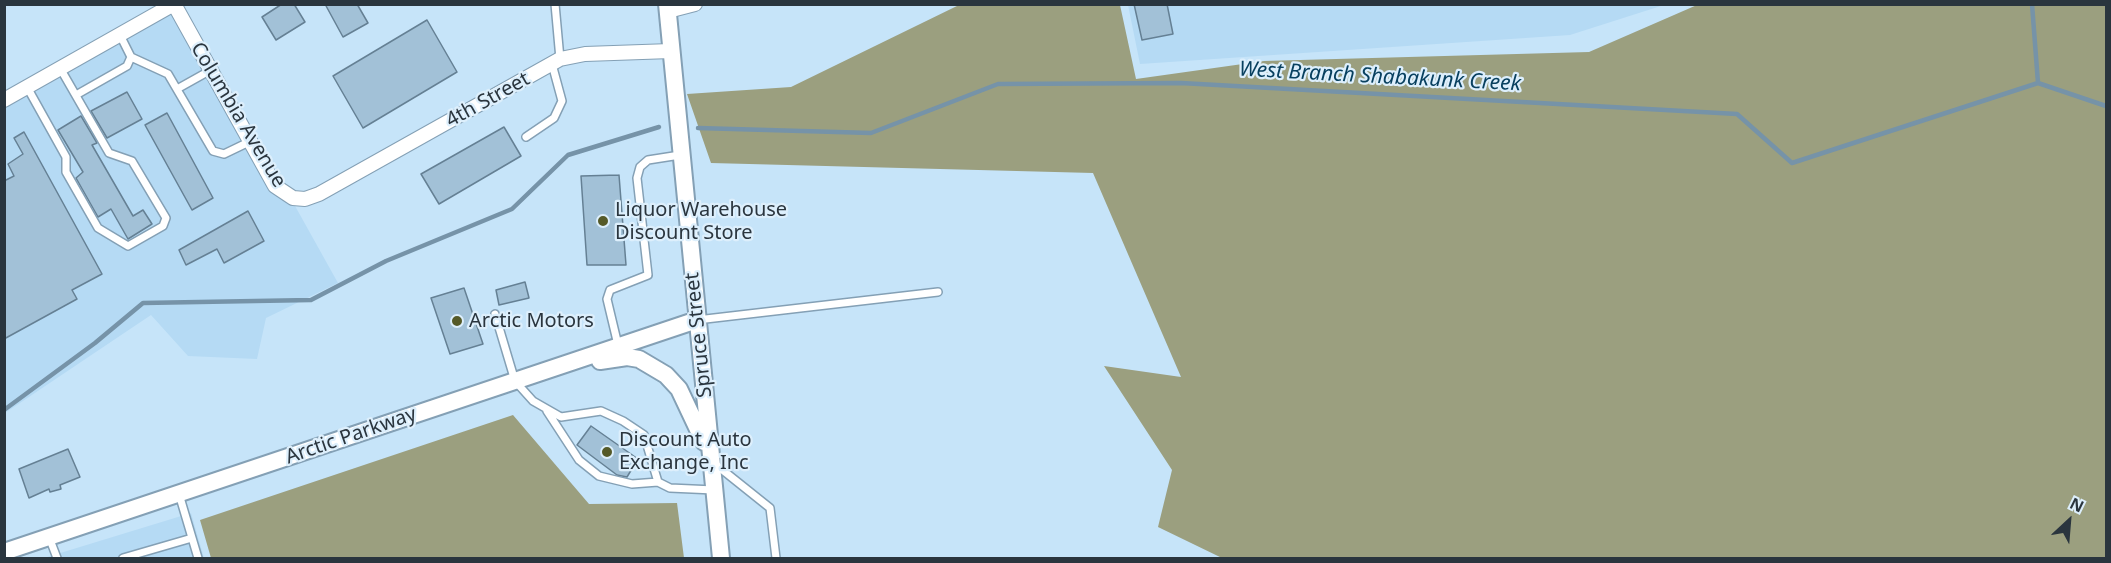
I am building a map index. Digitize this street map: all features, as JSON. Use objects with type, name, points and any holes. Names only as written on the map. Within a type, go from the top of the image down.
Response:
[{"type":"street","points":[[4,100],[174,4]]},
{"type":"street","name":"Columbia Avenue","points":[[174,4],[276,186],[283,193],[304,199],[319,194]]},
{"type":"street","points":[[667,8],[695,4]]},
{"type":"street","name":"Spruce Street","points":[[667,8],[721,558]]},
{"type":"street","name":"4th Street","points":[[319,194],[556,62],[585,54],[671,51]]},
{"type":"street","name":"Arctic Parkway","points":[[4,552],[697,320]]},
{"type":"street","points":[[515,381],[610,359],[639,359],[666,375],[679,389],[711,461]]},
{"type":"lane","points":[[526,136],[554,118],[562,100],[556,62],[555,4]]},
{"type":"lane","points":[[120,35],[131,57],[168,74],[213,151],[224,154],[251,141]]},
{"type":"lane","points":[[76,95],[127,66],[131,57]]},
{"type":"lane","points":[[27,87],[66,157],[66,172],[98,228],[128,246],[163,226],[166,218],[132,161],[109,153],[60,68]]},
{"type":"lane","points":[[177,89],[211,70]]},
{"type":"lane","points":[[618,346],[607,299],[610,290],[648,275],[637,178],[639,167],[648,160],[680,155]]},
{"type":"lane","points":[[697,320],[938,292]]},
{"type":"lane","points":[[495,314],[515,381],[533,401],[561,417],[601,411],[623,421],[644,435],[658,482]]},
{"type":"lane","points":[[547,411],[579,460],[599,476],[632,484],[658,482],[670,488],[714,490]]},
{"type":"lane","points":[[711,461],[770,508],[776,558]]},
{"type":"lane","points":[[179,494],[198,558]]},
{"type":"lane","points":[[49,537],[57,558]]},
{"type":"lane","points":[[123,558],[192,538]]},
{"type":"shaded area","points":[[164,5],[183,5],[338,283],[266,318],[257,359],[188,356],[151,315],[5,413],[5,93]]},
{"type":"shaded area","points":[[1128,5],[1664,5],[1570,35],[1140,64]]},
{"type":"shaded area","points":[[191,513],[204,558],[44,558]]},
{"type":"green space","points":[[959,5],[1120,5],[1136,79],[1264,61],[1589,52],[1697,5],[2106,5],[2106,558],[1222,558],[1158,527],[1172,470],[1104,366],[1181,377],[1093,173],[711,163],[687,94],[791,87]]},
{"type":"green space","points":[[513,415],[589,504],[677,503],[684,558],[211,558],[200,520]]},
{"type":"building","points":[[282,4],[294,4],[305,22],[276,40],[262,17]]},
{"type":"building","points":[[325,4],[357,4],[368,23],[343,37]]},
{"type":"building","points":[[1134,4],[1167,4],[1173,34],[1142,40]]},
{"type":"building","points":[[427,20],[457,72],[363,128],[333,76]]},
{"type":"building","points":[[127,92],[142,119],[107,138],[91,111]]},
{"type":"building","points":[[167,113],[213,198],[192,210],[145,125]]},
{"type":"building","points":[[81,116],[97,143],[92,145],[133,216],[143,210],[152,224],[128,239],[111,209],[98,217],[76,178],[83,172],[58,130]]},
{"type":"building","points":[[504,127],[521,156],[439,204],[421,174]]},
{"type":"building","points":[[24,132],[102,274],[72,290],[77,299],[4,339],[4,181],[14,176],[8,164],[23,154],[14,138]]},
{"type":"building","name":"Liquor Warehouse Discount Store","points":[[619,175],[626,265],[587,265],[581,176]]},
{"type":"building","points":[[248,211],[264,241],[224,263],[217,249],[186,265],[179,250]]},
{"type":"building","points":[[525,282],[529,298],[499,305],[496,290]]},
{"type":"building","name":"Arctic Motors","points":[[464,288],[483,344],[450,354],[431,298]]},
{"type":"building","name":"Discount Auto Exchange, Inc","points":[[591,426],[638,459],[627,477],[617,475],[577,445]]},
{"type":"building","points":[[68,449],[80,477],[60,485],[61,489],[50,492],[49,489],[29,498],[19,469]]},
{"type":"waterway","points":[[2032,4],[2038,83]]},
{"type":"waterway","name":"West Branch Shabakunk Creek","points":[[698,128],[871,133],[998,84],[1181,83],[1737,114],[1792,163],[2038,83]]},
{"type":"waterway","points":[[2038,83],[2106,106]]},
{"type":"waterway","name":"West Branch Shabakunk Creek","points":[[4,410],[95,343],[143,303],[311,300],[386,261],[512,209],[568,155],[659,127]]},
{"type":"place","name":"Liquor Warehouse Discount Store","points":[[603,221]]},
{"type":"place","name":"Arctic Motors","points":[[457,321]]},
{"type":"place","name":"Discount Auto Exchange, Inc","points":[[607,452]]}]
